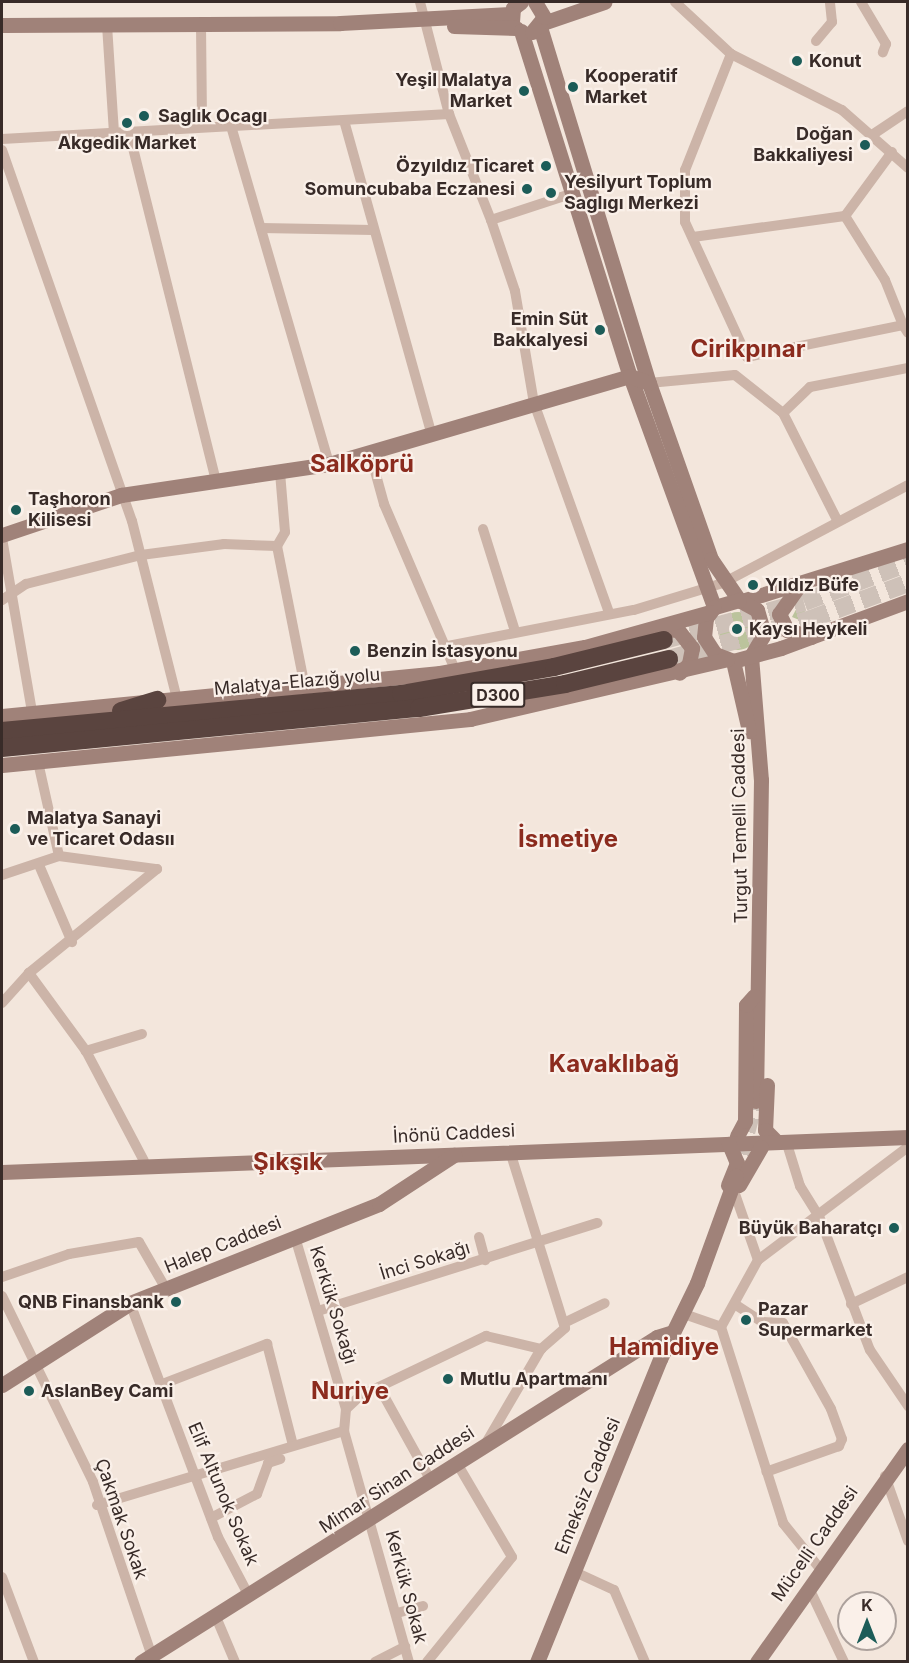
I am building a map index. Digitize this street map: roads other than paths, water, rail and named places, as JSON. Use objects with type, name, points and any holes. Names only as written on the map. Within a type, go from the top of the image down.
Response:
[{"type":"highway","name":"Malatya-Elazığ yolu","points":[[2,731],[401,694],[554,667],[664,634]]},
{"type":"highway","name":"D300","points":[[2,748],[419,708],[674,666]]},
{"type":"highway","points":[[76,725],[157,700]]},
{"type":"main road","points":[[536,2],[649,383],[716,585],[704,637],[715,654],[730,660]]},
{"type":"main road","points":[[2,25],[428,22],[517,13],[541,25],[604,2]]},
{"type":"main road","points":[[517,13],[630,376],[716,585],[757,610],[765,628],[762,643],[751,656]]},
{"type":"main road","points":[[2,537],[121,495],[328,464],[370,453],[431,431],[630,376],[649,383]]},
{"type":"main road","points":[[664,634],[712,610],[801,585],[908,549]]},
{"type":"main road","points":[[801,585],[782,604],[779,614],[787,630],[811,637]]},
{"type":"main road","points":[[674,666],[751,656],[811,637],[908,601]]},
{"type":"main road","points":[[2,716],[305,688],[455,670],[678,630],[692,648],[689,664],[470,719],[2,765]]},
{"type":"main road","name":"Turgut Temelli Caddesi","points":[[730,660],[748,720],[753,784],[757,996],[756,1101],[761,780],[751,656]]},
{"type":"main road","points":[[70,759],[82,751],[141,744],[156,735]]},
{"type":"main road","name":"Turgut Temelli Caddesi","points":[[733,1140],[745,1121],[746,1005],[757,996]]},
{"type":"main road","name":"Turgut Temelli Caddesi","points":[[757,996],[770,1005],[764,1121]]},
{"type":"main road","points":[[745,1121],[764,1121],[774,1143],[908,1132]]},
{"type":"main road","name":"İnönü Caddesi","points":[[2,1172],[678,1141],[733,1140],[774,1143],[908,1137]]},
{"type":"main road","name":"İnönü Caddesi","points":[[2,1166],[510,1151],[733,1140]]},
{"type":"main road","name":"Emeksiz Caddesi","points":[[678,1324],[735,1194],[738,1174],[733,1140]]},
{"type":"main road","name":"Emeksiz Caddesi","points":[[537,1662],[738,1174],[774,1143]]},
{"type":"main road","name":"Halep Caddesi","points":[[2,1385],[130,1303],[379,1204],[458,1151]]},
{"type":"main road","name":"Mimar Sinan Caddesi","points":[[147,1659],[371,1522],[431,1481],[678,1324]]},
{"type":"main road","name":"Mücelli Caddesi","points":[[757,1662],[885,1476],[908,1449]]},
{"type":"street","points":[[420,2],[428,22],[449,114],[491,220],[515,291],[534,403],[609,613]]},
{"type":"street","points":[[675,2],[730,54],[842,110],[908,168]]},
{"type":"street","points":[[816,41],[832,22],[830,2]]},
{"type":"street","points":[[861,2],[886,44],[883,52]]},
{"type":"street","points":[[108,25],[114,133]]},
{"type":"street","points":[[201,25],[202,128]]},
{"type":"street","points":[[730,54],[685,170],[685,222],[747,357]]},
{"type":"street","points":[[872,135],[908,111]]},
{"type":"street","points":[[2,139],[231,126],[345,124],[449,114]]},
{"type":"street","points":[[345,124],[431,431]]},
{"type":"street","points":[[231,126],[328,464]]},
{"type":"street","points":[[129,132],[216,480]]},
{"type":"street","points":[[2,150],[141,555],[177,699]]},
{"type":"street","points":[[693,237],[845,216],[892,152]]},
{"type":"street","points":[[491,220],[573,193]]},
{"type":"street","points":[[735,375],[747,357],[905,329],[885,280],[845,216]]},
{"type":"street","points":[[261,228],[373,230]]},
{"type":"street","points":[[783,413],[810,387],[908,368]]},
{"type":"street","points":[[649,383],[735,375],[783,413],[836,519]]},
{"type":"street","points":[[370,453],[384,504],[448,645],[455,670]]},
{"type":"street","points":[[280,473],[285,532],[277,546],[305,688]]},
{"type":"street","points":[[448,645],[609,613],[716,585],[836,519],[908,485]]},
{"type":"street","points":[[483,529],[515,632]]},
{"type":"street","points":[[2,537],[6,598],[32,712]]},
{"type":"street","points":[[6,598],[26,584],[141,555],[224,544],[277,546]]},
{"type":"street","points":[[38,762],[59,856]]},
{"type":"street","points":[[2,875],[39,865],[59,856],[157,869],[72,942],[29,973],[2,1003]]},
{"type":"street","points":[[39,865],[72,942]]},
{"type":"street","points":[[29,973],[86,1051],[144,1161]]},
{"type":"street","points":[[86,1051],[142,1034]]},
{"type":"street","points":[[774,1143],[819,1216],[870,1350],[908,1406]]},
{"type":"street","points":[[721,1327],[736,1305],[758,1260],[908,1147]]},
{"type":"street","points":[[510,1151],[566,1322]]},
{"type":"street","points":[[735,1194],[758,1260]]},
{"type":"street","name":"İnci Sokağı","points":[[318,1311],[542,1244],[597,1223]]},
{"type":"street","name":"Kerkük Sokağı","points":[[295,1237],[346,1409],[344,1431],[371,1522]]},
{"type":"street","points":[[479,1237],[485,1260]]},
{"type":"street","points":[[2,1277],[69,1254],[139,1242],[166,1289]]},
{"type":"street","points":[[851,1305],[908,1277]]},
{"type":"street","name":"Çakmak Sokak","points":[[2,1296],[37,1362],[93,1482],[98,1505],[147,1659]]},
{"type":"street","name":"Elif Altunok Sokak","points":[[130,1303],[211,1518],[249,1596]]},
{"type":"street","points":[[483,1449],[542,1349],[566,1322],[605,1304]]},
{"type":"street","points":[[736,1305],[762,1322],[783,1323],[831,1409],[842,1439],[839,1446],[766,1472]]},
{"type":"street","points":[[678,1324],[721,1327]]},
{"type":"street","points":[[721,1327],[783,1523],[821,1570]]},
{"type":"street","points":[[346,1409],[380,1387],[486,1336],[542,1349]]},
{"type":"street","points":[[160,1385],[267,1344],[293,1445]]},
{"type":"street","points":[[380,1387],[431,1481]]},
{"type":"street","points":[[98,1505],[344,1431]]},
{"type":"street","points":[[211,1518],[257,1494],[268,1464],[280,1460]]},
{"type":"street","points":[[427,1662],[512,1557],[458,1465]]},
{"type":"street","points":[[885,1476],[908,1541]]},
{"type":"street","name":"Kerkük Sokak","points":[[371,1522],[410,1662]]},
{"type":"street","points":[[575,1572],[614,1590],[645,1662]]},
{"type":"street","points":[[2,1577],[34,1662]]},
{"type":"street","points":[[809,1588],[818,1599],[844,1662]]},
{"type":"street","points":[[396,1613],[423,1606]]},
{"type":"street","points":[[216,1617],[235,1662]]},
{"type":"street","points":[[375,1662],[405,1647]]},
{"type":"tunnel","points":[[664,640],[804,602],[908,563]]},
{"type":"tunnel","points":[[669,659],[811,619],[908,583]]},
{"type":"tunnel","points":[[736,1176],[756,1101]]},
{"type":"place","name":"Konut","points":[[797,61]]},
{"type":"place","name":"Kooperatif Market","points":[[573,87]]},
{"type":"place","name":"Yeşil Malatya Market","points":[[524,91]]},
{"type":"place","name":"Saglık Ocagı","points":[[144,116]]},
{"type":"place","name":"Akgedik Market","points":[[127,123]]},
{"type":"place","name":"Doğan Bakkaliyesi","points":[[865,145]]},
{"type":"place","name":"Özyıldız Ticaret","points":[[546,166]]},
{"type":"place","name":"Somuncubaba Eczanesi","points":[[527,189]]},
{"type":"place","name":"Yesilyurt Toplum Saglıgı Merkezi","points":[[551,193]]},
{"type":"place","name":"Emin Süt Bakkalyesi","points":[[600,330]]},
{"type":"place","name":"Taşhoron Kilisesi","points":[[16,510]]},
{"type":"place","name":"Yıldız Büfe","points":[[753,585]]},
{"type":"place","name":"Kaysı Heykeli","points":[[737,629]]},
{"type":"place","name":"Benzin İstasyonu","points":[[355,651]]},
{"type":"place","name":"Malatya Sanayi ve Ticaret Odasıı","points":[[15,829]]},
{"type":"place","name":"Büyük Baharatçı","points":[[894,1228]]},
{"type":"place","name":"QNB Finansbank","points":[[176,1302]]},
{"type":"place","name":"Pazar Supermarket","points":[[746,1320]]},
{"type":"place","name":"Mutlu Apartmanı","points":[[448,1379]]},
{"type":"place","name":"AslanBey Cami","points":[[29,1391]]},
{"type":"district","name":"Cirikpınar","points":[[748,349]]},
{"type":"district","name":"Salköprü","points":[[362,464]]},
{"type":"district","name":"İsmetiye","points":[[568,839]]},
{"type":"district","name":"Kavaklıbağ","points":[[614,1064]]},
{"type":"district","name":"Şıkşık","points":[[288,1162]]},
{"type":"district","name":"Hamidiye","points":[[664,1347]]},
{"type":"district","name":"Nuriye","points":[[350,1391]]}]
